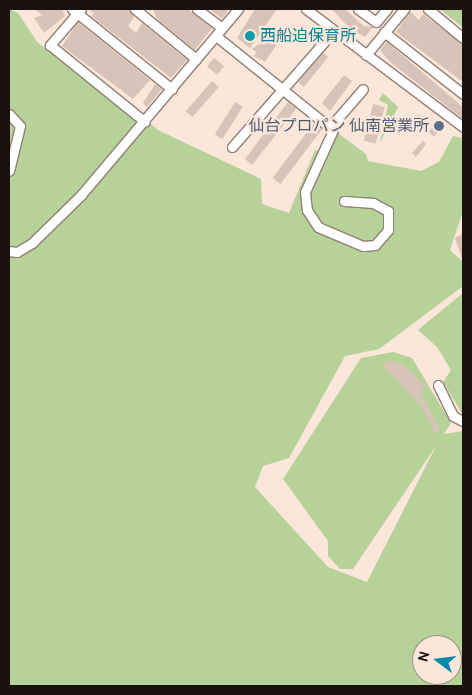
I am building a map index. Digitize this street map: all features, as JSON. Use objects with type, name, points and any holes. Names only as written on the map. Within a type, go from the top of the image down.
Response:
[{"type":"street","points":[[135,9],[196,59]]},
{"type":"street","points":[[197,9],[219,32],[281,87],[332,128]]},
{"type":"street","points":[[9,251],[22,250],[52,225],[145,122],[238,9]]},
{"type":"street","points":[[306,9],[463,127]]},
{"type":"street","points":[[358,9],[376,22],[387,9]]},
{"type":"street","points":[[366,55],[404,9]]},
{"type":"street","points":[[428,9],[461,33]]},
{"type":"street","points":[[435,9],[461,33]]},
{"type":"street","points":[[145,122],[50,45],[77,10],[172,89]]},
{"type":"street","points":[[384,32],[463,94]]},
{"type":"street","points":[[232,147],[281,87],[324,42]]},
{"type":"street","points":[[344,201],[373,203],[388,211],[388,230],[374,245],[363,246],[330,233],[309,215],[305,192],[332,128],[363,89]]},
{"type":"street","points":[[9,114],[20,126],[9,170]]},
{"type":"street","points":[[438,385],[453,416],[463,421]]},
{"type":"green space","points":[[9,9],[18,13],[38,43],[160,131],[261,179],[262,204],[289,213],[315,150],[321,151],[330,127],[366,154],[368,161],[421,171],[439,162],[453,136],[463,138],[463,211],[450,250],[463,262],[463,286],[379,349],[345,356],[289,458],[263,466],[255,487],[328,567],[367,582],[436,446],[353,569],[340,569],[328,556],[328,541],[283,479],[361,358],[393,352],[412,358],[451,423],[444,434],[463,431],[463,686],[9,686]]},
{"type":"green space","points":[[440,9],[463,9],[463,26],[462,27]]},
{"type":"green space","points":[[383,93],[398,107],[380,143],[388,105],[379,100]]},
{"type":"green space","points":[[463,293],[463,415],[443,382],[451,370],[437,347],[418,330]]},
{"type":"building","points":[[35,9],[62,9],[65,16],[44,33],[34,18],[42,15]]},
{"type":"building","points":[[88,9],[129,9],[134,17],[128,26],[136,33],[142,23],[187,60],[171,78],[91,16],[94,13]]},
{"type":"building","points":[[153,9],[188,9],[212,28],[195,50],[157,19]]},
{"type":"building","points":[[210,9],[227,9],[227,12],[222,19]]},
{"type":"building","name":"西船迫保育所","points":[[255,9],[277,9],[250,48],[237,38]]},
{"type":"building","points":[[332,9],[345,9],[364,26],[373,27],[365,37],[351,30]]},
{"type":"building","points":[[410,11],[419,20],[423,14],[463,45],[463,82],[396,32]]},
{"type":"building","points":[[78,22],[150,80],[133,99],[62,46]]},
{"type":"building","points":[[269,37],[277,44],[265,62],[254,56],[257,52],[252,49]]},
{"type":"building","points":[[387,42],[463,107],[463,119],[390,62],[380,50]]},
{"type":"building","points":[[323,53],[328,57],[304,87],[298,82]]},
{"type":"building","points":[[214,58],[224,66],[217,75],[207,67]]},
{"type":"building","points":[[344,75],[352,81],[330,111],[322,103]]},
{"type":"building","points":[[212,81],[219,87],[193,117],[186,111]]},
{"type":"building","points":[[155,84],[162,89],[147,107],[143,103]]},
{"type":"building","points":[[235,102],[243,107],[222,139],[215,134]]},
{"type":"building","points":[[288,102],[296,109],[252,165],[245,159]]},
{"type":"building","points":[[373,104],[385,107],[375,144],[364,141]]},
{"type":"building","points":[[418,114],[424,118],[417,128],[412,124]]},
{"type":"building","points":[[437,121],[443,126],[434,137],[429,132]]},
{"type":"building","points":[[314,123],[322,129],[280,184],[272,178]]},
{"type":"building","points":[[423,141],[426,144],[416,157],[412,153]]},
{"type":"building","points":[[462,234],[463,238],[462,259],[455,238]]},
{"type":"building","points":[[388,360],[402,364],[425,385],[420,392],[440,430],[435,433],[422,407],[383,366]]},
{"type":"place","name":"西船迫保育所","points":[[250,36]]},
{"type":"place","name":"仙台プロパン 仙南営業所","points":[[439,126]]}]
